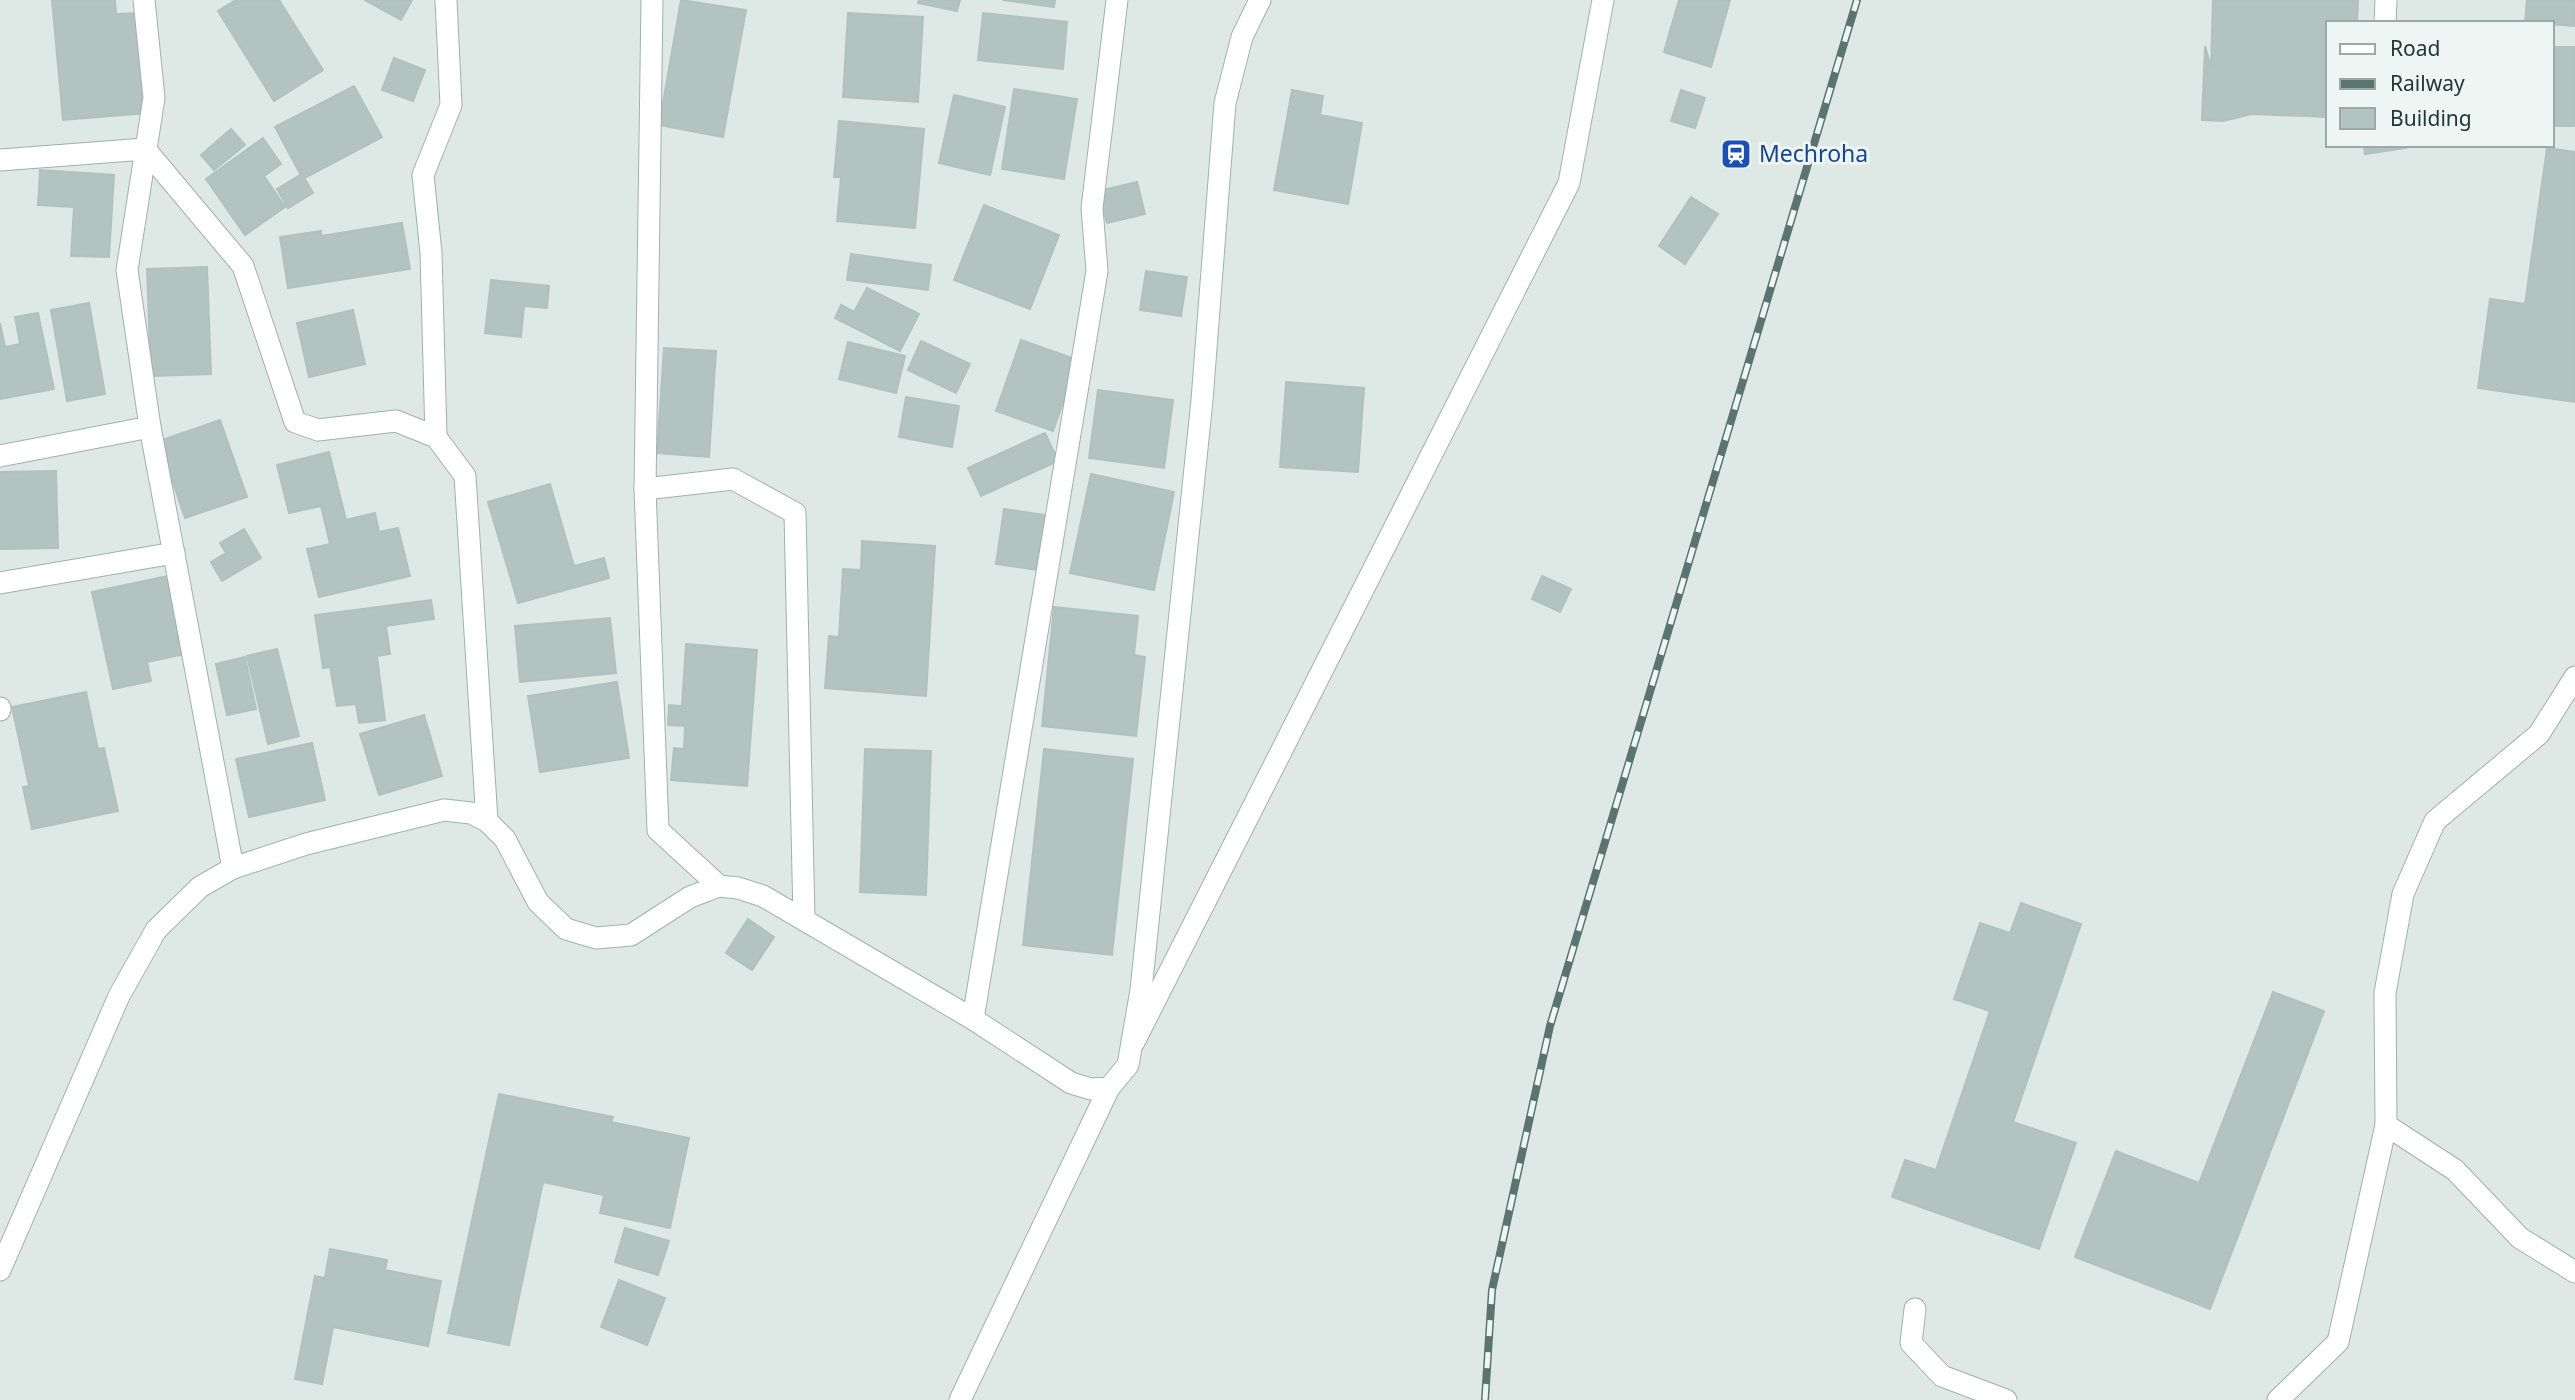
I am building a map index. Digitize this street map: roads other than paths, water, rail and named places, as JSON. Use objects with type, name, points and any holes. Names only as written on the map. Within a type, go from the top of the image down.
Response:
[{"type":"street","points":[[144,0],[154,98],[127,270],[150,427],[233,868]]},
{"type":"street","points":[[436,437],[430,253],[423,175],[451,106],[446,0]]},
{"type":"street","points":[[652,0],[645,489],[658,830],[719,886]]},
{"type":"street","points":[[973,1019],[1097,271],[1092,208],[1118,0]]},
{"type":"street","points":[[960,1400],[1109,1088],[1128,1065],[1133,1044],[1202,400],[1225,103],[1242,37],[1260,0]]},
{"type":"street","points":[[1133,1044],[1569,183],[1603,0]]},
{"type":"street","points":[[2385,21],[2386,0]]},
{"type":"street","points":[[0,160],[145,149]]},
{"type":"street","points":[[145,149],[243,265],[295,422],[318,430],[396,421],[436,437],[465,476],[487,821]]},
{"type":"street","points":[[0,456],[150,427]]},
{"type":"street","points":[[645,489],[733,479],[795,513],[804,919]]},
{"type":"street","points":[[0,583],[174,553]]},
{"type":"street","points":[[2278,1400],[2338,1342],[2386,1125],[2385,993],[2403,894],[2435,821],[2539,734],[2575,677]]},
{"type":"street","points":[[0,1270],[119,996],[156,930],[200,887],[233,868],[306,844],[444,810],[471,813],[487,821],[505,839],[538,902],[566,929],[596,938],[631,935],[690,897],[719,886],[738,888],[763,896],[804,919],[973,1019],[1071,1083],[1091,1089],[1109,1088]]},
{"type":"street","points":[[2386,1125],[2455,1170],[2520,1238],[2575,1272]]},
{"type":"street","points":[[1915,1309],[1911,1343],[1941,1376],[2006,1400]]},
{"type":"railway","points":[[1485,1400],[1492,1290],[1550,1026],[1857,0]]},
{"type":"place","name":"Mechroha","points":[[1736,154]]}]
